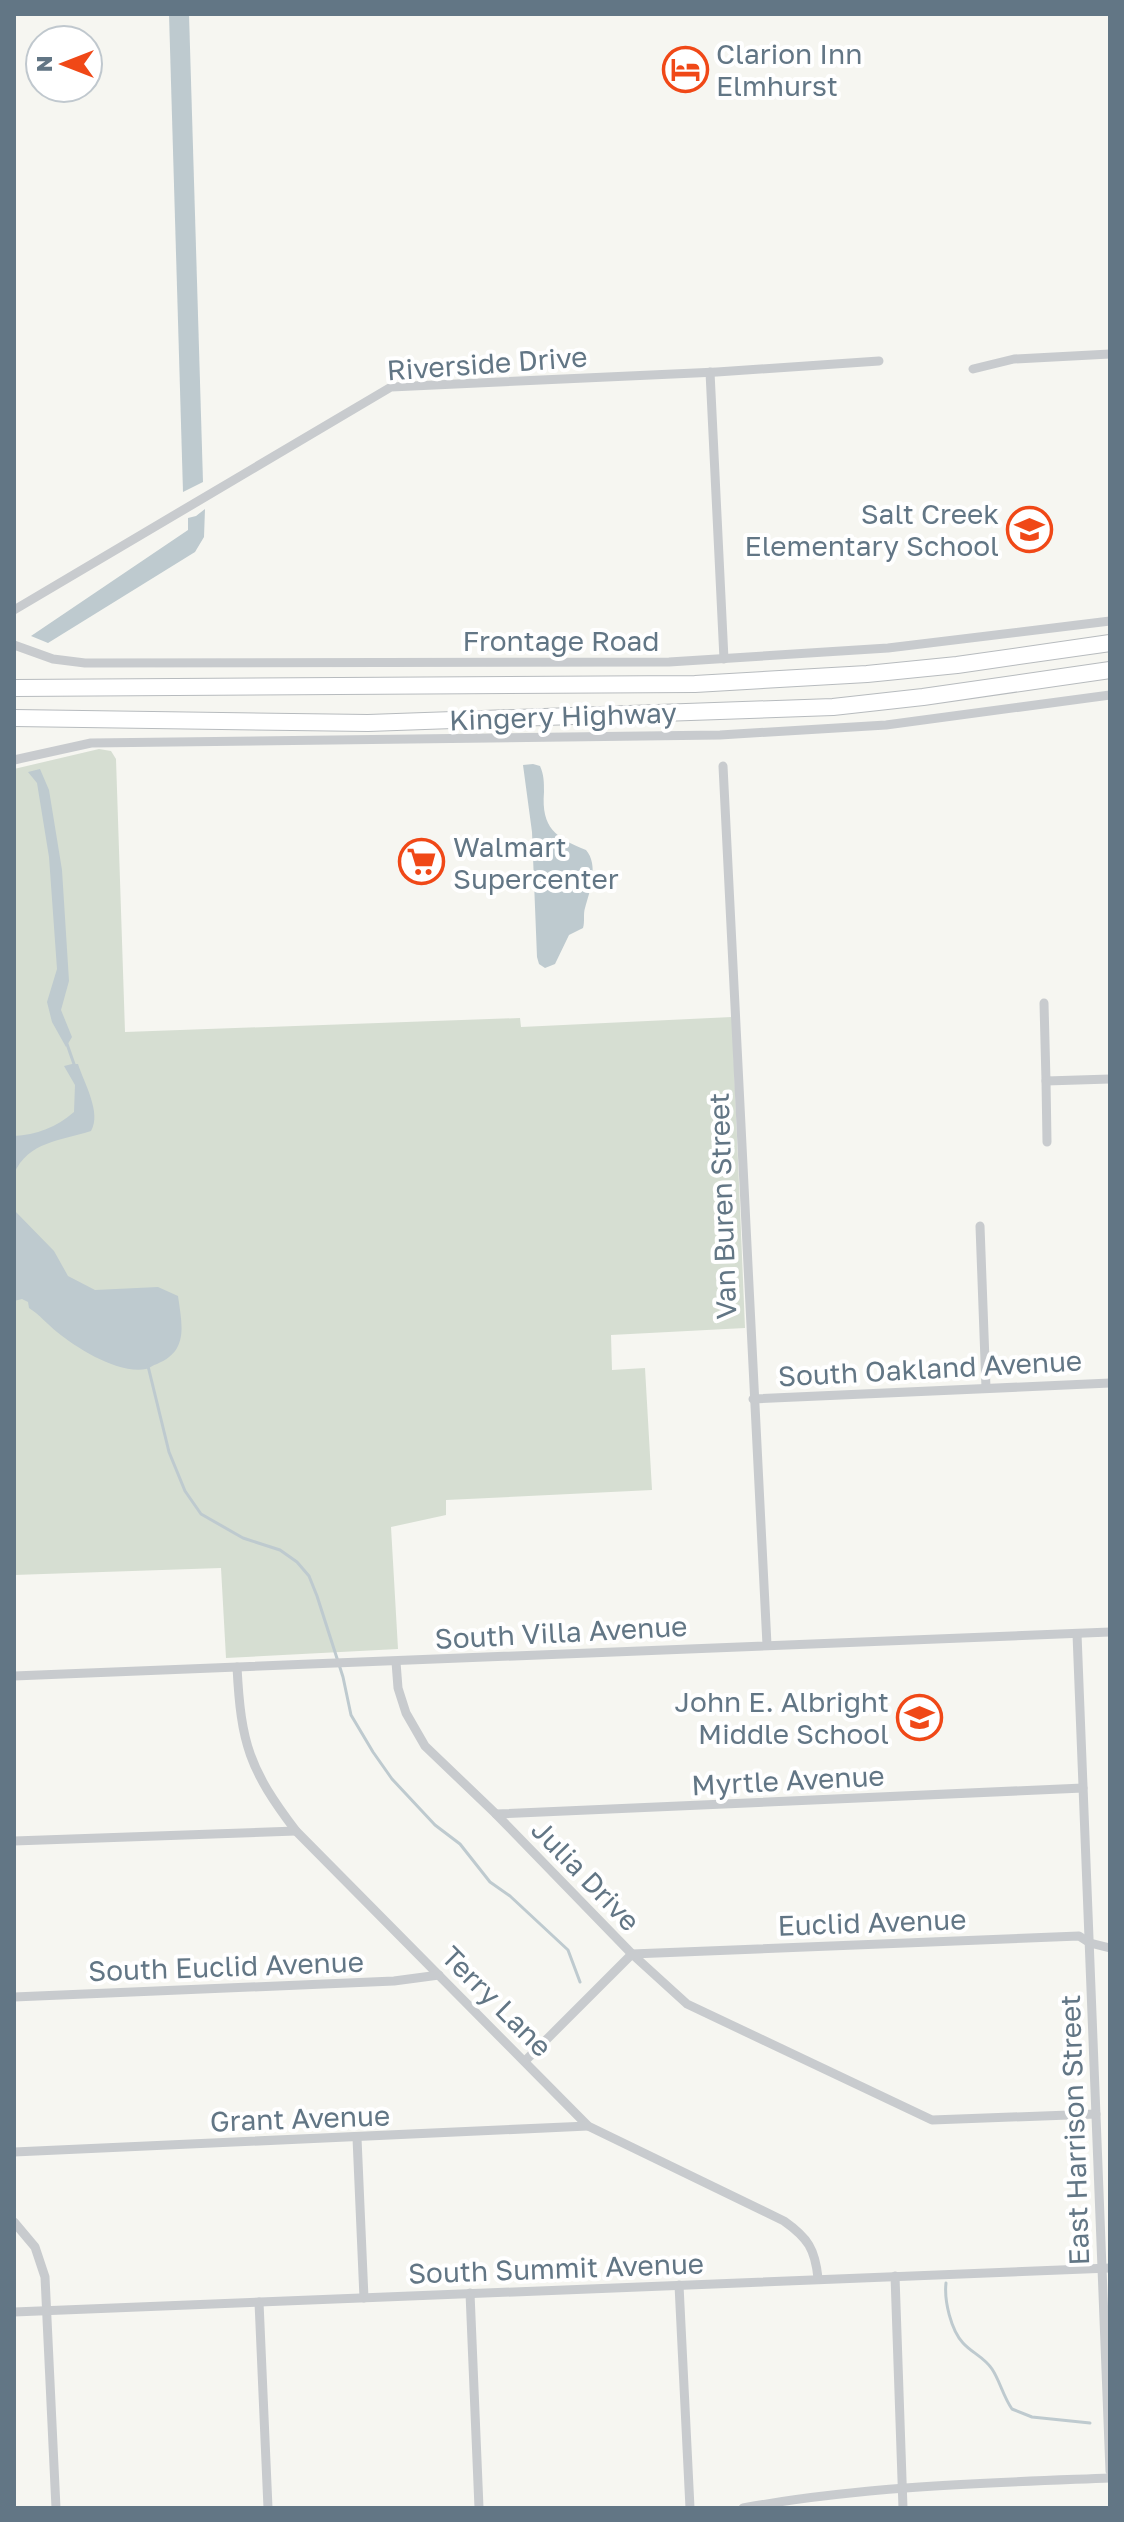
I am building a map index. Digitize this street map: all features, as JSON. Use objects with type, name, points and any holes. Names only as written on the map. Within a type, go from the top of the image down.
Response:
[{"type":"highway","name":"Kingery Highway","points":[[14,688],[695,684],[867,674],[957,665],[1110,643]]},
{"type":"highway","name":"Kingery Highway","points":[[14,718],[368,723],[833,707],[1110,670]]},
{"type":"street","points":[[973,369],[1014,359],[1110,354]]},
{"type":"street","name":"Riverside Drive","points":[[14,610],[391,387],[879,361]]},
{"type":"street","points":[[710,372],[724,659]]},
{"type":"street","name":"Frontage Road","points":[[14,645],[53,659],[85,663],[642,662],[888,648],[1110,621]]},
{"type":"street","points":[[14,760],[91,743],[688,736],[871,726],[1110,695]]},
{"type":"street","name":"Van Buren Street","points":[[723,766],[767,1645]]},
{"type":"street","points":[[1044,1003],[1047,1142]]},
{"type":"street","points":[[1046,1081],[1110,1079]]},
{"type":"street","points":[[980,1226],[986,1388]]},
{"type":"street","name":"South Oakland Avenue","points":[[753,1399],[1110,1383]]},
{"type":"street","name":"South Villa Avenue","points":[[14,1676],[1110,1632]]},
{"type":"street","name":"East Harrison Street","points":[[1077,1634],[1105,2268],[1110,2471]]},
{"type":"street","name":"Julia Drive","points":[[396,1662],[398,1688],[406,1713],[425,1746],[632,1954],[687,2004],[932,2120],[1096,2114]]},
{"type":"street","name":"Terry Lane","points":[[237,1667],[240,1718],[247,1750],[273,1800],[296,1831],[588,2126],[784,2221],[798,2231],[815,2253],[818,2278]]},
{"type":"street","name":"Myrtle Avenue","points":[[496,1814],[1083,1788]]},
{"type":"street","points":[[14,1841],[296,1831]]},
{"type":"street","name":"Euclid Avenue","points":[[632,1954],[1079,1936],[1090,1943],[1110,1948]]},
{"type":"street","points":[[525,2061],[632,1954]]},
{"type":"street","name":"South Euclid Avenue","points":[[14,1997],[394,1981],[439,1975]]},
{"type":"street","name":"Grant Avenue","points":[[14,2152],[588,2126]]},
{"type":"street","points":[[357,2138],[364,2298]]},
{"type":"street","points":[[14,2222],[29,2237],[45,2277],[56,2508]]},
{"type":"street","name":"South Summit Avenue","points":[[14,2312],[1105,2268]]},
{"type":"street","points":[[895,2276],[903,2508]]},
{"type":"street","points":[[679,2285],[690,2508]]},
{"type":"street","points":[[470,2293],[479,2508]]},
{"type":"street","points":[[259,2302],[268,2508]]},
{"type":"street","points":[[743,2508],[811,2496],[902,2486],[1110,2478]]},
{"type":"shaded area","points":[[169,14],[189,14],[203,482],[183,492]]},
{"type":"shaded area","points":[[205,509],[204,537],[195,552],[48,643],[31,636],[188,530],[188,518]]},
{"type":"shaded area","points":[[99,749],[111,751],[116,759],[125,1032],[520,1018],[521,1027],[732,1017],[745,1328],[611,1335],[612,1370],[645,1368],[652,1490],[446,1500],[446,1515],[391,1527],[398,1649],[226,1658],[221,1568],[14,1575],[14,769]]},
{"type":"shaded area","points":[[523,765],[540,766],[542,772],[548,823],[566,841],[586,850],[593,870],[583,928],[569,935],[555,964],[545,968],[539,964],[537,957],[532,832]]},
{"type":"shaded area","points":[[40,769],[49,790],[62,870],[69,981],[61,1010],[72,1037],[66,1047],[52,1022],[47,1002],[57,969],[49,857],[37,783],[28,772]]},
{"type":"shaded area","points":[[78,1064],[91,1098],[94,1124],[91,1131],[37,1149],[20,1163],[14,1174],[14,1136],[46,1129],[74,1112],[75,1085],[64,1066]]},
{"type":"shaded area","points":[[14,1210],[54,1251],[68,1276],[95,1290],[158,1287],[178,1296],[181,1336],[174,1352],[146,1369],[123,1368],[66,1339],[29,1308],[28,1302],[22,1299],[14,1301]]},
{"type":"waterway","points":[[67,1044],[75,1067]]},
{"type":"waterway","points":[[148,1366],[169,1452],[185,1491],[201,1514],[243,1538],[280,1550],[297,1562],[309,1576],[343,1677],[351,1715],[373,1752],[392,1779],[435,1825],[460,1844],[490,1882],[510,1896],[568,1950],[580,1982]]},
{"type":"waterway","points":[[946,2283],[947,2306],[955,2331],[963,2343],[992,2369],[1012,2409],[1032,2417],[1090,2423]]},
{"type":"place","name":"Clarion Inn Elmhurst","points":[[685,69]]},
{"type":"place","name":"Salt Creek Elementary School","points":[[1030,529]]},
{"type":"place","name":"Walmart Supercenter","points":[[422,862]]},
{"type":"place","name":"John E. Albright Middle School","points":[[920,1717]]}]
